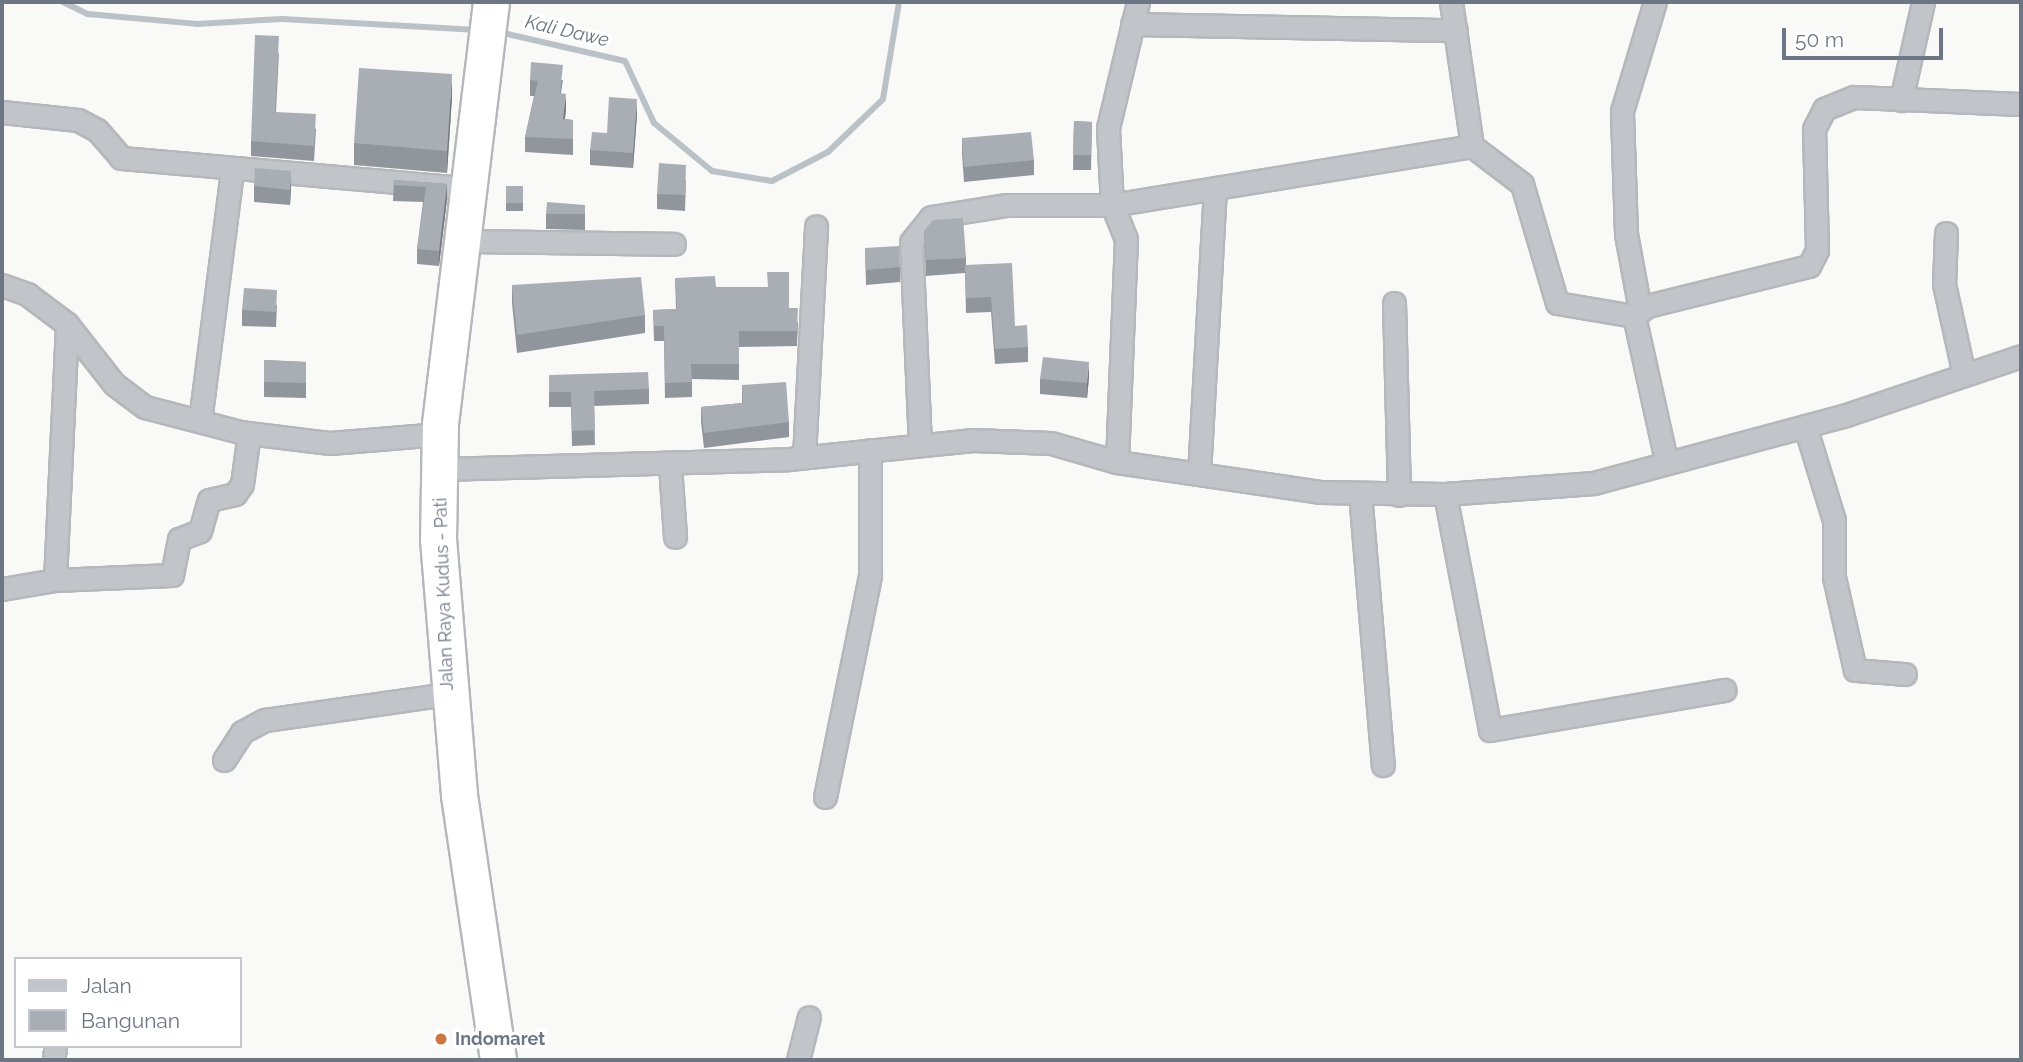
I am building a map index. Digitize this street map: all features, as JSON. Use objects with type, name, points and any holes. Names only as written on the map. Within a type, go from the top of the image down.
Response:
[{"type":"highway","name":"Jalan Raya Kudus - Pati","points":[[491,2],[461,241],[440,434],[440,469],[448,694],[498,1060]]},
{"type":"street","points":[[1117,462],[1126,239],[1112,205],[1108,128],[1138,2]]},
{"type":"street","points":[[1451,2],[1472,146],[1522,184],[1557,303],[1637,313],[1809,266],[1817,250],[1814,129],[1824,109],[1854,97],[2021,104]]},
{"type":"street","points":[[1655,2],[1622,111],[1625,223],[1637,313],[1666,460]]},
{"type":"street","points":[[1900,100],[1923,2]]},
{"type":"street","points":[[1132,24],[1456,30]]},
{"type":"street","points":[[2,112],[78,120],[97,130],[121,158],[232,171],[467,188]]},
{"type":"street","points":[[920,445],[911,242],[931,217],[1007,205],[1112,205],[1215,191],[1472,146]]},
{"type":"street","points":[[200,421],[232,171]]},
{"type":"street","points":[[1199,474],[1215,191]]},
{"type":"street","points":[[804,457],[816,226]]},
{"type":"street","points":[[1946,233],[1944,284],[1964,375]]},
{"type":"street","points":[[461,241],[674,244]]},
{"type":"street","points":[[2,285],[27,294],[67,324],[131,399],[249,433],[352,443],[440,434]]},
{"type":"street","points":[[1394,303],[1399,495]]},
{"type":"street","points":[[55,580],[67,324]]},
{"type":"street","points":[[440,469],[670,465],[804,457],[920,445],[1051,443],[1117,462],[1199,474],[1360,493],[1445,494],[1594,483],[1666,460],[1805,426],[2021,356]]},
{"type":"street","points":[[1805,426],[1834,520],[1835,589],[1855,670],[1905,674]]},
{"type":"street","points":[[2,589],[55,580],[172,575],[178,539],[200,531],[209,500],[235,494],[242,484],[249,433]]},
{"type":"street","points":[[825,797],[870,575],[870,450]]},
{"type":"street","points":[[670,465],[675,537]]},
{"type":"street","points":[[1360,493],[1383,765]]},
{"type":"street","points":[[1445,494],[1490,730],[1725,690]]},
{"type":"street","points":[[224,760],[242,733],[265,720],[448,694]]},
{"type":"street","points":[[797,1060],[809,1017]]},
{"type":"building","points":[[255,35],[279,36],[275,112],[316,114],[314,146],[251,141]]},
{"type":"building","points":[[531,62],[563,65],[560,93],[566,94],[563,119],[573,120],[573,139],[525,137],[538,81],[530,80]]},
{"type":"building","points":[[359,68],[452,74],[447,151],[354,143]]},
{"type":"building","points":[[609,97],[637,99],[633,153],[590,150],[592,132],[607,133]]},
{"type":"building","points":[[1074,121],[1092,122],[1091,155],[1073,155]]},
{"type":"building","points":[[1031,132],[1034,160],[964,167],[962,138]]},
{"type":"building","points":[[659,163],[686,165],[685,195],[657,194]]},
{"type":"building","points":[[255,168],[291,171],[290,190],[254,186]]},
{"type":"building","points":[[394,180],[447,184],[439,251],[417,249],[426,187],[393,185]]},
{"type":"building","points":[[506,186],[523,186],[523,203],[506,203]]},
{"type":"building","points":[[547,202],[585,205],[585,214],[546,214]]},
{"type":"building","points":[[963,218],[966,258],[926,260],[924,231],[933,220]]},
{"type":"building","points":[[899,246],[900,267],[866,270],[865,248]]},
{"type":"building","points":[[1012,263],[1015,326],[1027,325],[1028,347],[995,349],[991,297],[966,298],[965,265]]},
{"type":"building","points":[[767,272],[789,272],[789,308],[798,308],[797,331],[739,331],[739,364],[691,364],[692,382],[665,383],[664,326],[654,326],[653,310],[677,309],[675,278],[715,276],[716,287],[768,287]]},
{"type":"building","points":[[641,277],[645,315],[517,335],[512,285]]},
{"type":"building","points":[[244,288],[277,290],[276,312],[242,310]]},
{"type":"building","points":[[1043,357],[1089,362],[1087,383],[1040,379]]},
{"type":"building","points":[[264,360],[306,362],[306,383],[264,382]]},
{"type":"building","points":[[648,372],[649,389],[594,391],[595,430],[572,431],[571,392],[549,392],[549,375]]},
{"type":"building","points":[[786,382],[789,422],[704,433],[701,407],[743,403],[742,385]]},
{"type":"waterway","name":"Kali Dawe","points":[[63,2],[88,14],[197,24],[282,19],[478,30]]},
{"type":"waterway","name":"Kali Dawe","points":[[499,32],[625,61],[654,123],[712,171],[772,181],[828,152],[883,99],[899,2]]},
{"type":"place","name":"Indomaret","points":[[441,1039]]}]
